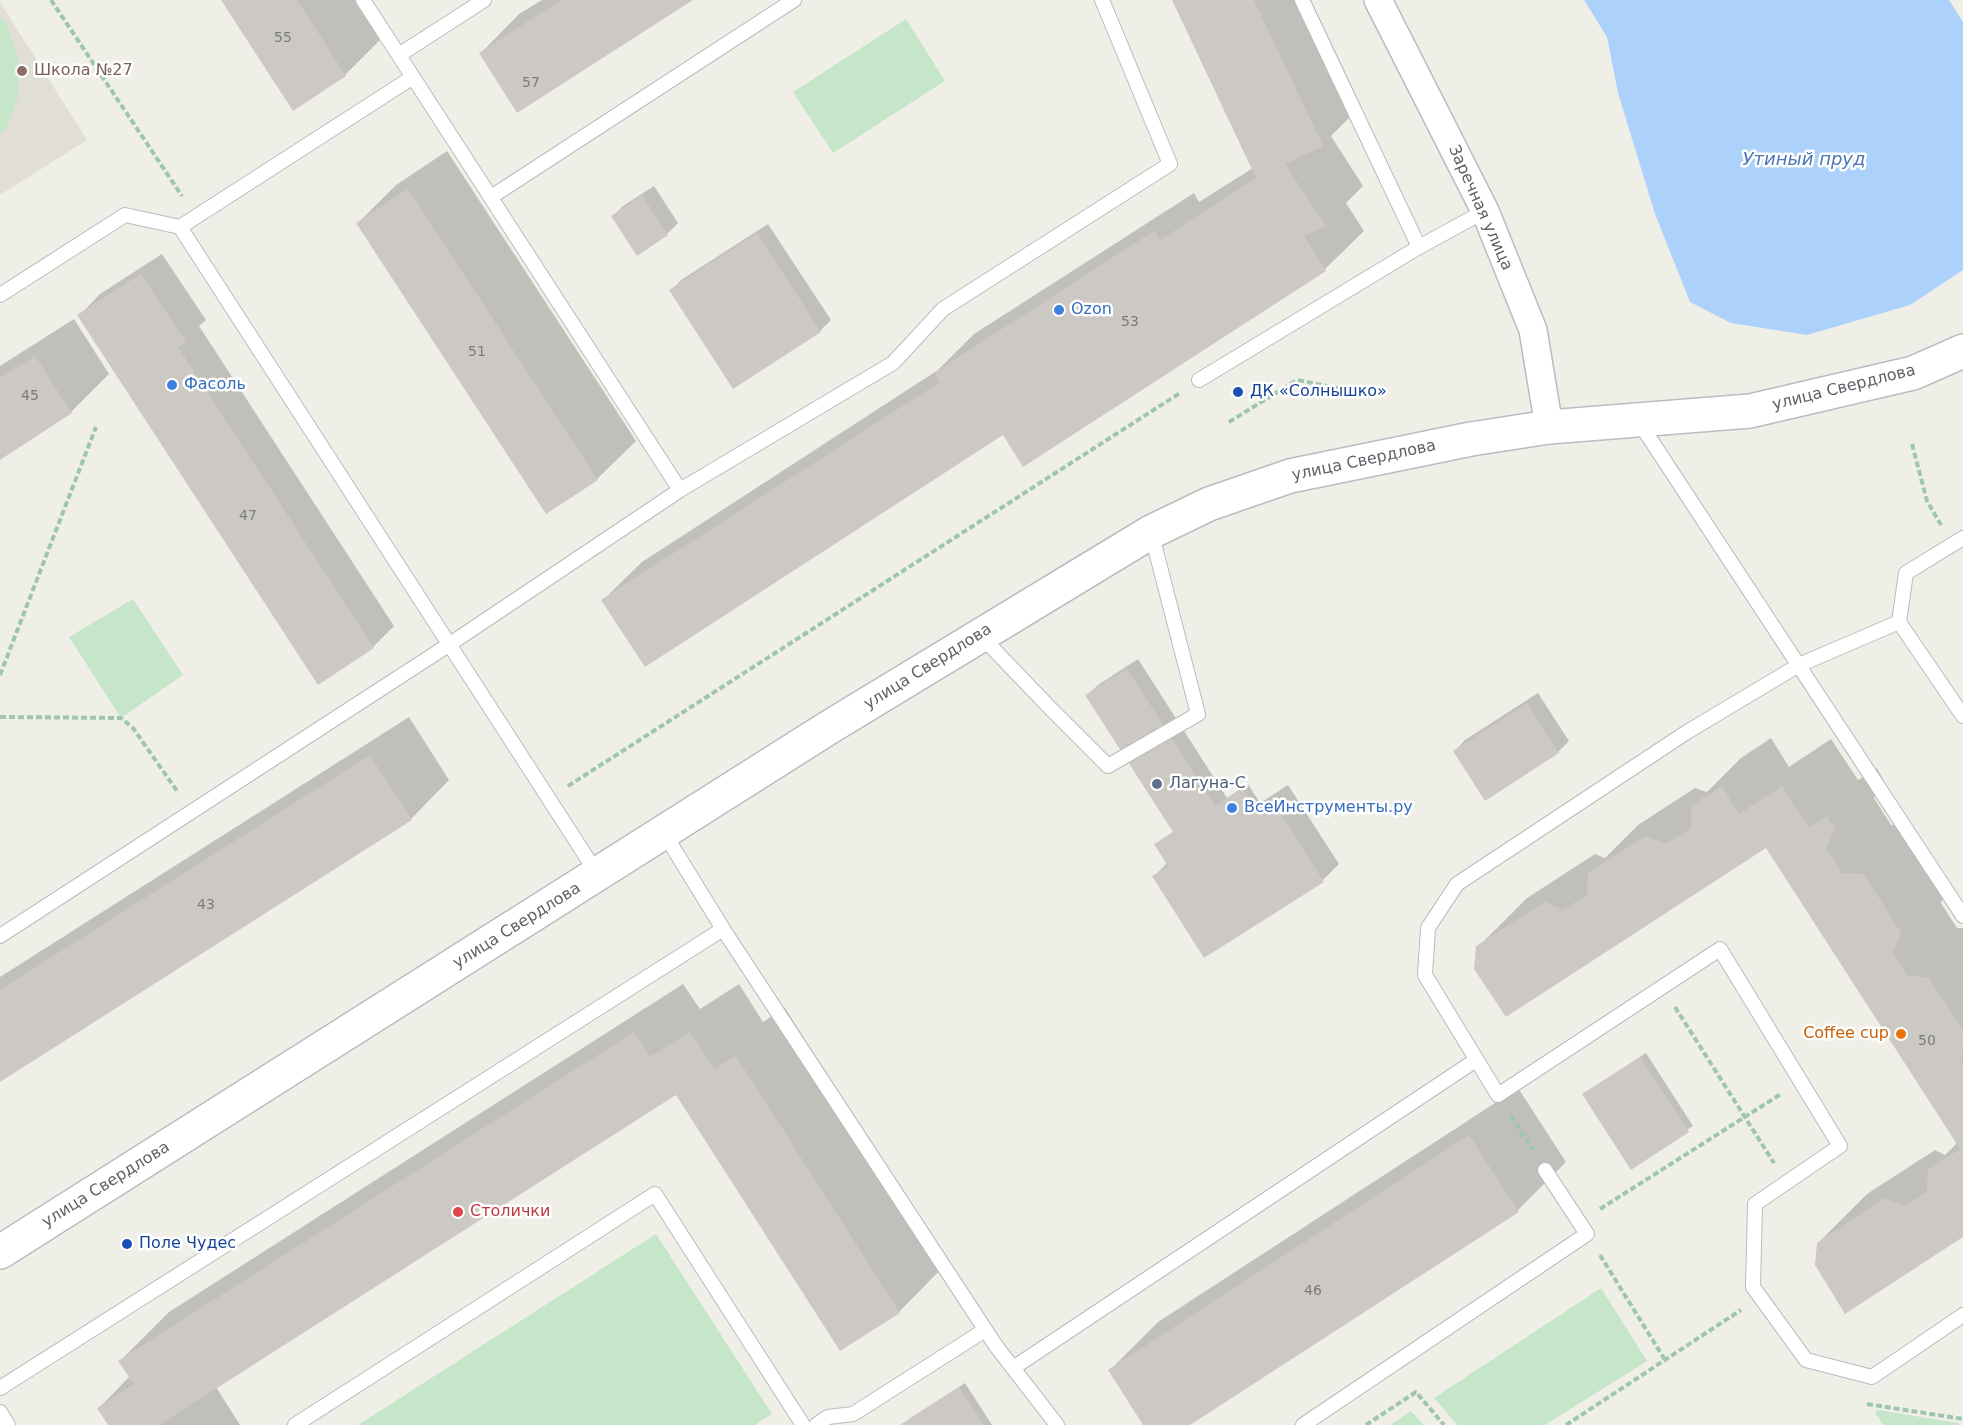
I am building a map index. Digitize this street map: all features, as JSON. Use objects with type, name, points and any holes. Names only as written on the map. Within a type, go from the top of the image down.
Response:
[{"type":"main road","name":"улица Свердлова","points":[[0,1252],[980,634],[1151,532],[1209,504],[1290,476],[1471,439],[1549,427],[1750,411],[1913,373],[1963,351]]},
{"type":"street","name":"Заречная улица","points":[[1378,0],[1485,212],[1533,330],[1549,427]]},
{"type":"lane","points":[[363,0],[680,490]]},
{"type":"lane","points":[[399,55],[484,0]]},
{"type":"lane","points":[[491,197],[794,0]]},
{"type":"lane","points":[[0,936],[450,644],[680,490],[893,363],[943,309],[1170,164],[1102,0]]},
{"type":"lane","points":[[1302,0],[1419,247]]},
{"type":"lane","points":[[0,295],[125,215],[180,227],[413,77]]},
{"type":"lane","points":[[1199,380],[1419,247],[1485,212]]},
{"type":"lane","points":[[180,227],[598,875]]},
{"type":"lane","points":[[1638,420],[1963,916]]},
{"type":"lane","points":[[980,634],[1108,766],[1198,714],[1151,532]]},
{"type":"lane","points":[[1958,541],[1906,573],[1899,622],[1963,716]]},
{"type":"lane","points":[[1899,622],[1799,665],[1687,732],[1457,884],[1428,928],[1425,975],[1498,1095],[1720,949],[1840,1146],[1755,1204],[1753,1287],[1806,1360],[1872,1377],[1963,1315]]},
{"type":"lane","points":[[664,833],[723,928],[985,1330],[1057,1425]]},
{"type":"lane","points":[[0,1388],[723,928]]},
{"type":"lane","points":[[1013,1368],[1476,1060]]},
{"type":"lane","points":[[1303,1425],[1587,1234],[1545,1170]]},
{"type":"lane","points":[[295,1425],[656,1194],[803,1425]]},
{"type":"lane","points":[[816,1425],[853,1414],[985,1330]]},
{"type":"lane","points":[[0,1412],[8,1425]]},
{"type":"path","points":[[51,0],[196,217]]},
{"type":"path","points":[[549,798],[1199,380]]},
{"type":"path","points":[[1229,422],[1297,380],[1373,395]]},
{"type":"path","points":[[0,675],[96,427]]},
{"type":"path","points":[[1912,444],[1927,501],[1958,541]]},
{"type":"path","points":[[0,717],[121,718],[133,728],[192,812]]},
{"type":"path","points":[[1662,987],[1787,1183]]},
{"type":"path","points":[[1579,1222],[1800,1082]]},
{"type":"path","points":[[1498,1095],[1545,1170]]},
{"type":"path","points":[[1587,1234],[1665,1360]]},
{"type":"path","points":[[1566,1425],[1748,1306]]},
{"type":"path","points":[[1366,1425],[1416,1392],[1444,1425]]},
{"type":"path","points":[[1867,1404],[1963,1419]]},
{"type":"shaded area","name":"Школа №27","points":[[0,2],[87,140],[0,195]]},
{"type":"green space","points":[[0,16],[5,22],[19,59],[19,94],[7,127],[0,136]]},
{"type":"green space","points":[[906,19],[945,81],[833,153],[793,92]]},
{"type":"green space","points":[[133,599],[183,675],[121,718],[69,637]]},
{"type":"green space","points":[[656,1234],[772,1414],[755,1425],[358,1425]]},
{"type":"green space","points":[[1601,1288],[1647,1361],[1545,1425],[1457,1425],[1434,1398]]},
{"type":"green space","points":[[1878,1410],[1960,1425],[1883,1425],[1875,1412]]},
{"type":"green space","points":[[1411,1411],[1424,1425],[1390,1425]]},
{"type":"water","name":"Утиный пруд","points":[[1584,0],[1949,0],[1963,22],[1963,270],[1910,305],[1807,335],[1731,323],[1690,302],[1655,214],[1618,93],[1607,37]]},
{"type":"building","points":[[221,0],[297,0],[346,76],[293,111]]},
{"type":"building","points":[[561,0],[693,0],[517,113],[479,53]]},
{"type":"building","points":[[1172,0],[1254,0],[1323,146],[1285,164],[1326,226],[1304,236],[1326,271],[1023,467],[1003,435],[645,667],[601,600],[940,382],[934,373],[1154,231],[1160,240],[1256,178]]},
{"type":"building","points":[[408,189],[598,480],[546,514],[356,223]]},
{"type":"building","points":[[642,195],[668,235],[637,256],[611,216]]},
{"type":"building","points":[[757,233],[821,332],[733,389],[669,290]]},
{"type":"building","points":[[141,274],[186,342],[178,347],[374,648],[318,685],[77,315]]},
{"type":"building","points":[[35,356],[72,413],[0,460],[0,378]]},
{"type":"building","points":[[1127,669],[1215,806],[1243,788],[1256,810],[1272,800],[1324,882],[1204,958],[1152,876],[1168,866],[1154,844],[1173,832],[1085,695]]},
{"type":"building","points":[[1527,703],[1559,753],[1485,801],[1453,751]]},
{"type":"building","points":[[370,755],[412,820],[0,1082],[0,990]]},
{"type":"building","points":[[1722,786],[1739,814],[1782,786],[1809,828],[1827,816],[1835,829],[1826,848],[1842,873],[1864,874],[1901,933],[1893,953],[1908,976],[1928,977],[1963,1029],[1961,1059],[1963,1063],[1963,1237],[1845,1314],[1815,1265],[1817,1243],[1885,1198],[1904,1206],[1927,1192],[1928,1170],[1960,1149],[1766,848],[1506,1017],[1474,969],[1476,946],[1545,902],[1563,910],[1587,895],[1588,873],[1646,836],[1666,844],[1691,828],[1691,806]]},
{"type":"building","points":[[634,1032],[650,1057],[690,1032],[714,1069],[736,1056],[900,1313],[840,1351],[676,1095],[159,1425],[108,1425],[97,1408],[134,1384],[118,1361]]},
{"type":"building","points":[[1640,1057],[1689,1132],[1631,1170],[1582,1094]]},
{"type":"building","points":[[1469,1135],[1519,1212],[1190,1425],[1143,1425],[1108,1370]]},
{"type":"building","points":[[959,1387],[984,1425],[900,1425]]},
{"type":"place","name":"Школа №27","points":[[22,71]]},
{"type":"place","name":"Ozon","points":[[1059,310]]},
{"type":"place","name":"Фасоль","points":[[172,385]]},
{"type":"place","name":"ДК «Солнышко»","points":[[1238,392]]},
{"type":"place","name":"Лагуна-С","points":[[1157,784]]},
{"type":"place","name":"ВсеИнструменты.ру","points":[[1232,808]]},
{"type":"place","name":"Coffee cup","points":[[1901,1034]]},
{"type":"place","name":"Столички","points":[[458,1212]]},
{"type":"place","name":"Поле Чудес","points":[[127,1244]]}]
